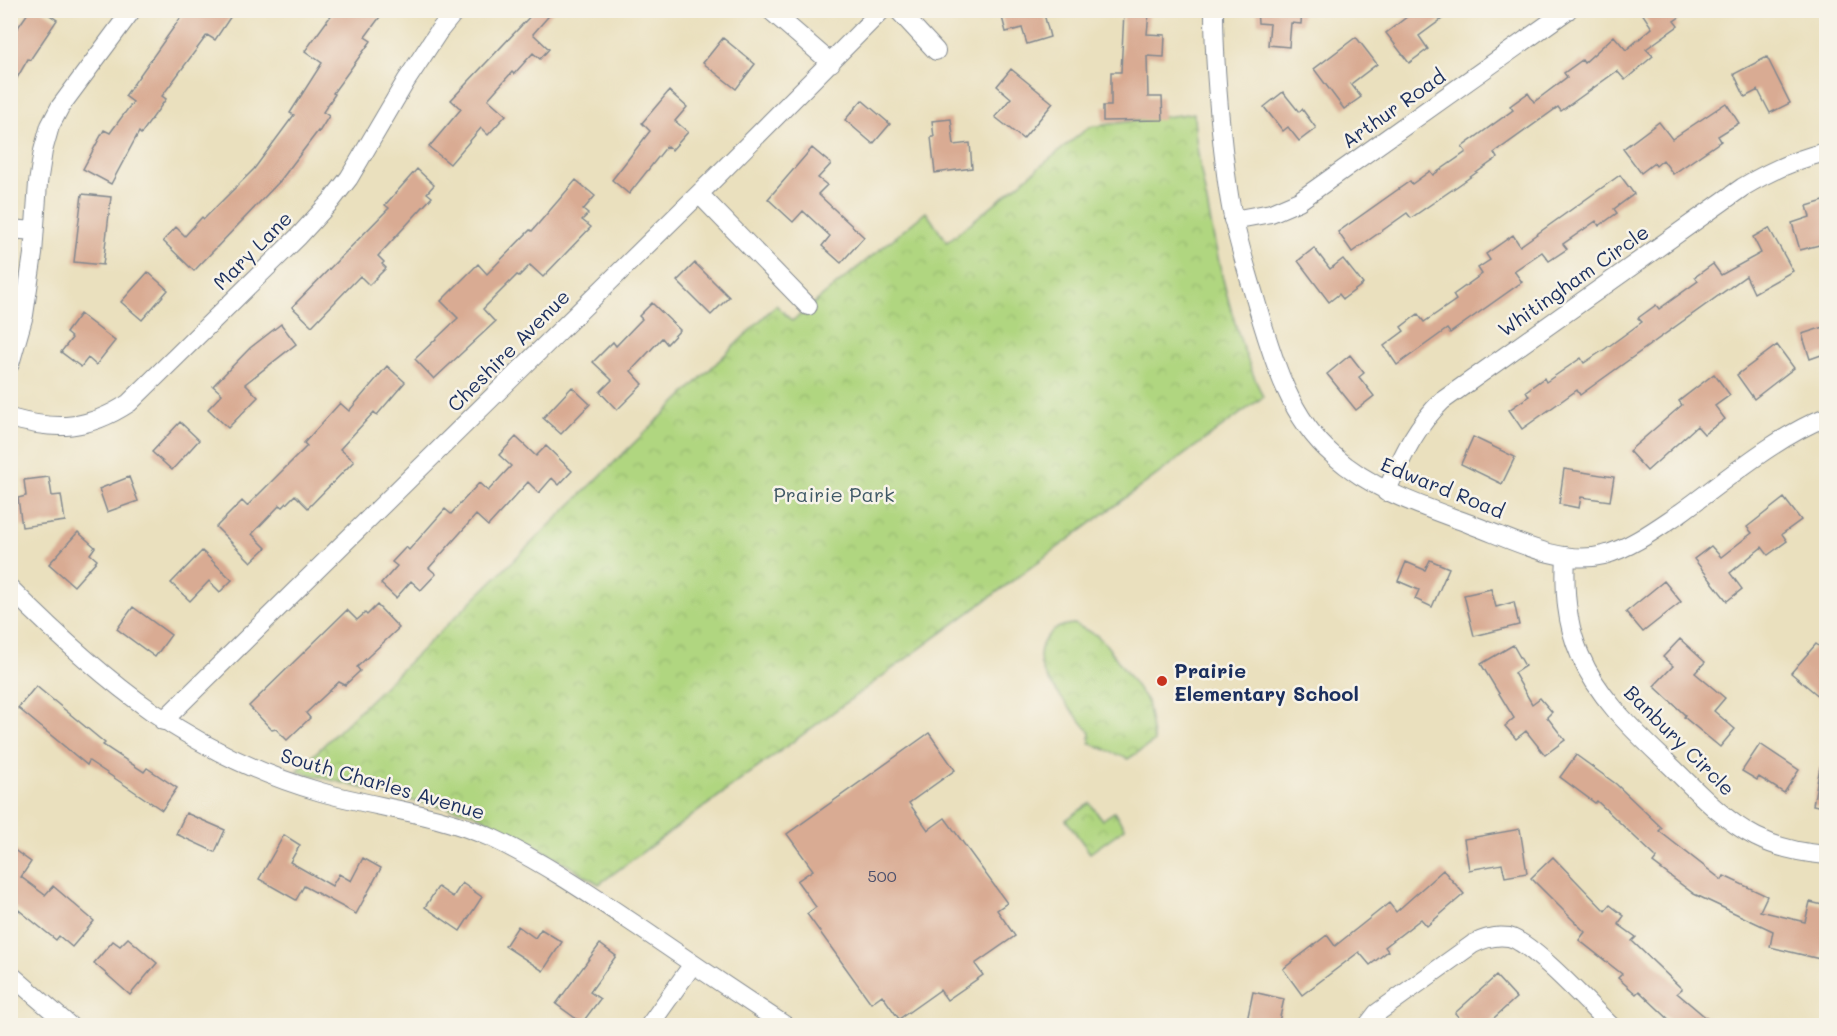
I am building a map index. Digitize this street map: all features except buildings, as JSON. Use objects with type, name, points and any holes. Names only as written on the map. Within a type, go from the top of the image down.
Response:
[{"type":"street","points":[[10,364],[24,315],[42,151],[50,126],[60,107],[132,10]]},
{"type":"street","name":"Mary Lane","points":[[10,418],[64,428],[90,422],[113,413],[129,403],[299,236],[331,201],[349,178],[439,31],[456,10]]},
{"type":"street","points":[[770,10],[831,63]]},
{"type":"street","name":"Cheshire Avenue","points":[[163,721],[699,194],[882,10]]},
{"type":"street","points":[[898,10],[936,51]]},
{"type":"street","name":"Edward Road","points":[[1214,10],[1217,94],[1233,220],[1264,330],[1290,398],[1303,420],[1331,454],[1357,475],[1386,492],[1538,549],[1566,556],[1587,557],[1624,549],[1658,528],[1783,439],[1827,417]]},
{"type":"street","name":"Arthur Road","points":[[1233,220],[1271,213],[1299,201],[1568,10]]},
{"type":"street","name":"Whitingham Circle","points":[[1386,492],[1411,438],[1429,413],[1442,401],[1743,187],[1768,172],[1800,158],[1827,152]]},
{"type":"street","points":[[699,194],[808,306]]},
{"type":"street","points":[[10,229],[34,231]]},
{"type":"street","name":"Banbury Circle","points":[[1566,556],[1564,585],[1571,629],[1579,654],[1590,675],[1615,710],[1701,795],[1742,829],[1779,846],[1801,852],[1827,855]]},
{"type":"street","name":"South Charles Avenue","points":[[10,588],[56,634],[98,671],[163,721],[212,748],[271,774],[320,792],[446,821],[490,837],[521,852],[786,1026]]},
{"type":"street","points":[[1367,1026],[1377,1013],[1473,945],[1482,940],[1500,936],[1511,938],[1531,949],[1611,1026]]},
{"type":"street","points":[[650,1026],[693,964]]},
{"type":"street","points":[[10,974],[70,1026]]},
{"type":"green space","name":"Prairie Park","points":[[1194,113],[1199,160],[1223,281],[1236,328],[1263,397],[599,884],[526,840],[471,812],[413,801],[297,771],[776,305],[792,321],[926,212],[947,242],[1089,127]]},
{"type":"green space","points":[[1074,624],[1096,635],[1105,643],[1147,701],[1154,742],[1128,759],[1090,743],[1090,732],[1059,696],[1042,669],[1041,650],[1046,638],[1058,628]]},
{"type":"green space","points":[[1090,803],[1102,820],[1114,812],[1125,828],[1090,853],[1066,820]]},
{"type":"place","name":"Prairie Elementary School","points":[[1162,681]]}]
